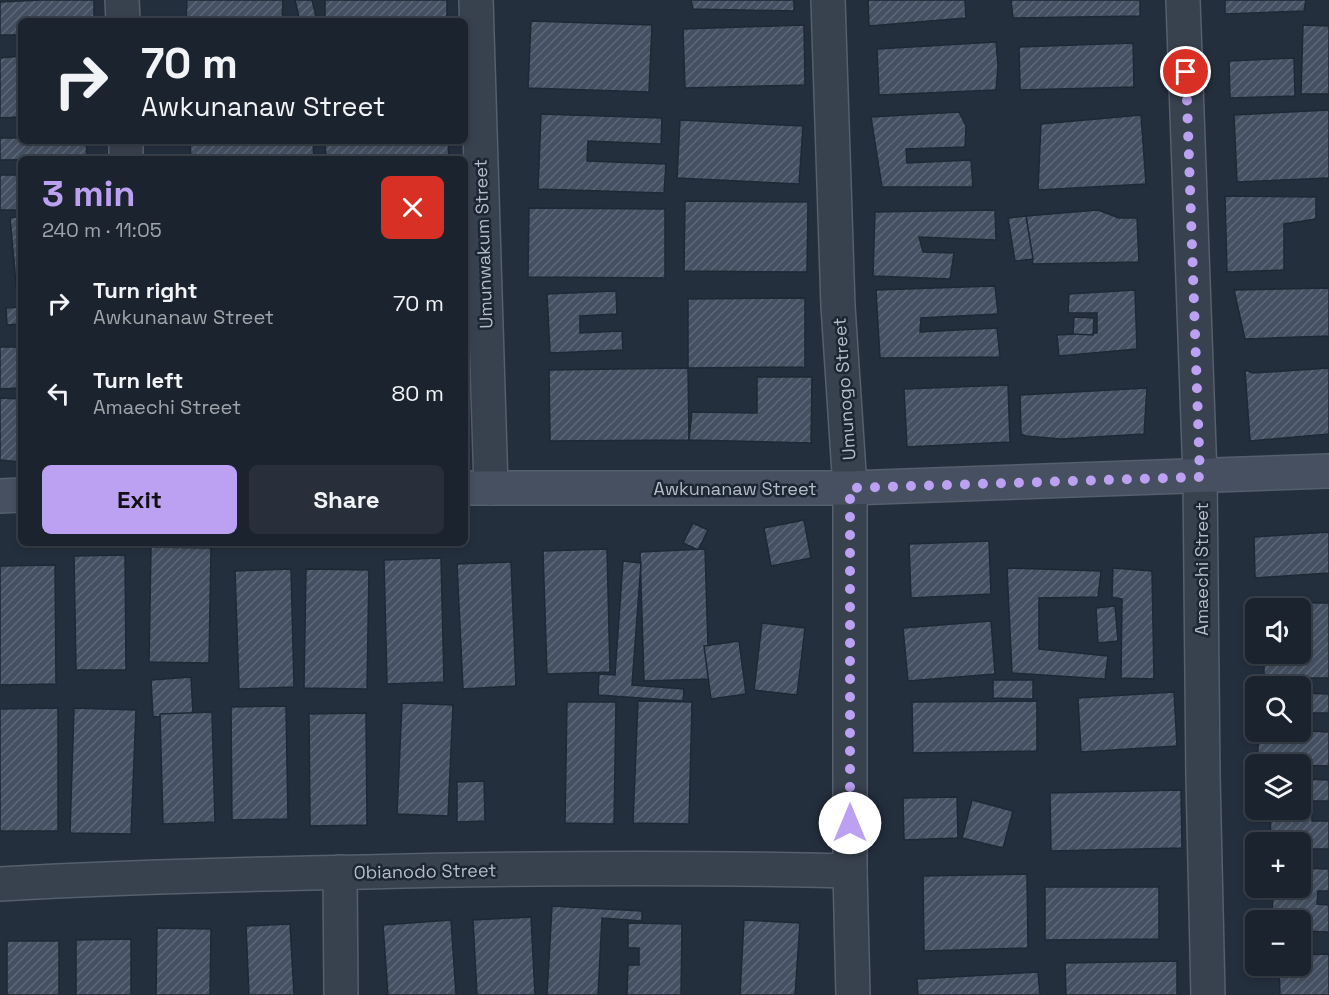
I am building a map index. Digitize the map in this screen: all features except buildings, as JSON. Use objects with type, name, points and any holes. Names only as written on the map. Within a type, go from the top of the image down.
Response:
[{"type":"street","points":[[122,0],[123,18]]},
{"type":"street","name":"Umunwakum Street","points":[[476,0],[478,488]]},
{"type":"street","name":"Umunogo Street","points":[[828,0],[838,306],[850,488],[850,871],[853,995]]},
{"type":"street","name":"Amaechi Street","points":[[1183,0],[1200,477],[1203,789],[1208,995]]},
{"type":"street","name":"Awkunanaw Street","points":[[478,488],[850,488],[1329,471]]},
{"type":"street","points":[[0,495],[18,495]]},
{"type":"street","name":"Obianodo Street","points":[[0,884],[124,877],[340,872],[541,869],[850,871]]},
{"type":"street","points":[[340,872],[341,995]]},
{"type":"route","points":[[850,823],[850,488],[1200,477],[1186,72]]}]
